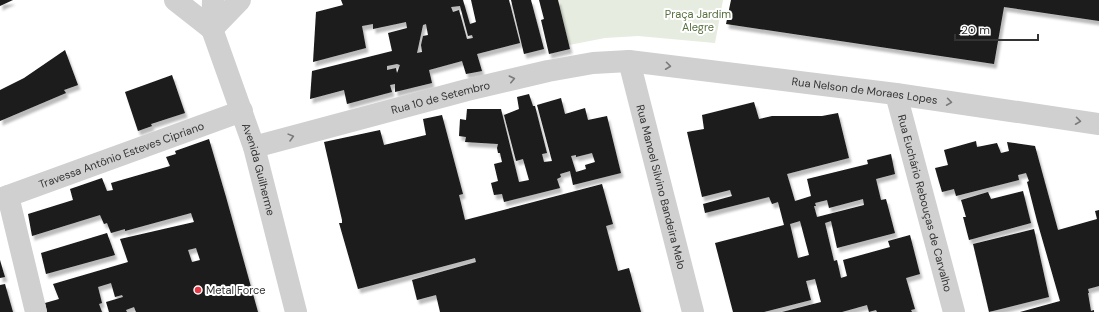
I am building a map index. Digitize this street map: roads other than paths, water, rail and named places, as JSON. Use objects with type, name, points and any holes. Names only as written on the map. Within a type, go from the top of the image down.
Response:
[{"type":"street","points":[[175,0],[212,29],[240,0]]},
{"type":"street","name":"Avenida Guilherme","points":[[213,0],[212,29],[254,147],[296,312]]},
{"type":"street","name":"Rua Nelson de Moraes Lopes","points":[[629,61],[896,94],[1099,124]]},
{"type":"street","name":"Rua 10 de Setembro","points":[[254,147],[467,90],[548,71],[593,63],[629,61]]},
{"type":"street","name":"Rua Manoel Silvino Bandeira Melo","points":[[629,61],[693,312]]},
{"type":"street","name":"Rua Euchário Rebouças de Carvalho","points":[[896,94],[954,312]]},
{"type":"street","name":"Travessa Antônio Esteves Cipriano","points":[[4,197],[242,111]]},
{"type":"street","points":[[4,197],[36,312]]},
{"type":"place","name":"Metal Force","points":[[198,290]]},
{"type":"park label","name":"Praça Jardim Alegre","points":[[698,20]]}]
